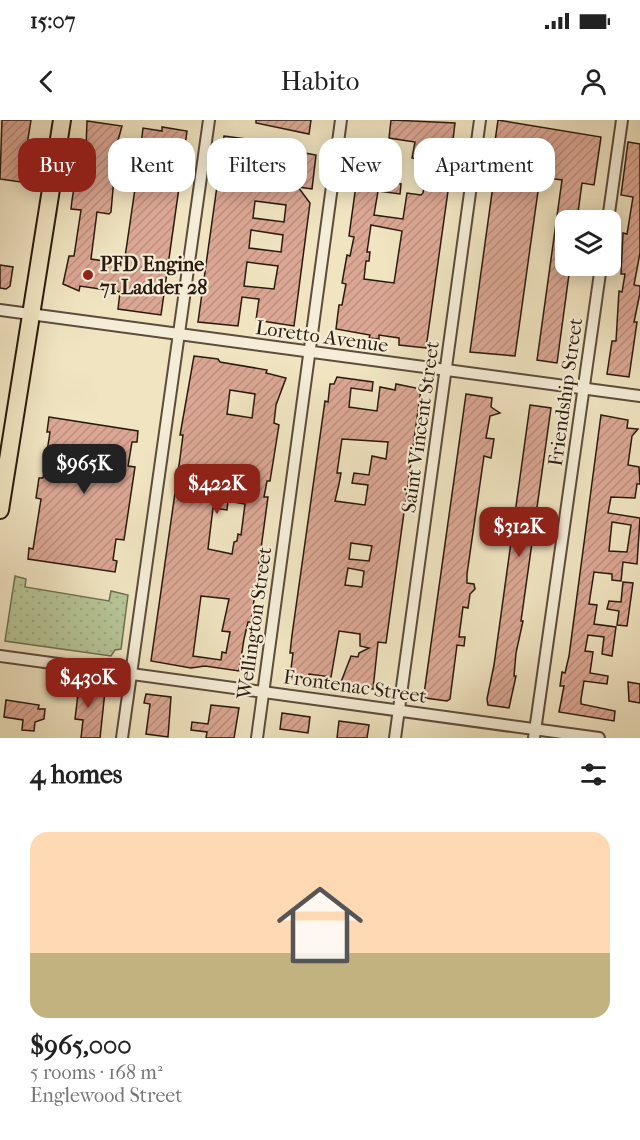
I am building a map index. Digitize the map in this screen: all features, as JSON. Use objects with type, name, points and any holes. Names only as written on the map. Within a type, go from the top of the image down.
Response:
[{"type":"main road","points":[[0,510],[5,446],[31,314],[63,120]]},
{"type":"street","points":[[122,738],[129,673],[209,120]]},
{"type":"street","name":"Wellington Street","points":[[257,738],[341,120]]},
{"type":"street","name":"Saint Vincent Street","points":[[395,738],[480,120]]},
{"type":"street","points":[[609,210],[622,120]]},
{"type":"street","name":"Friendship Street","points":[[535,734],[600,276]]},
{"type":"street","name":"Loretto Avenue","points":[[0,310],[310,354],[640,396]]},
{"type":"street","name":"Frontenac Street","points":[[0,656],[399,709],[535,734],[599,738]]},
{"type":"green space","points":[[15,576],[26,579],[25,587],[109,601],[111,591],[128,595],[121,649],[115,650],[111,656],[5,641]]},
{"type":"building","points":[[2,120],[31,120],[28,138],[18,138],[18,182],[0,179]]},
{"type":"building","points":[[256,120],[311,120],[309,134],[256,123]]},
{"type":"building","points":[[391,120],[455,123],[453,138],[414,138],[414,142],[402,140],[402,138],[389,138]]},
{"type":"building","points":[[498,120],[601,137],[594,185],[582,183],[578,210],[558,210],[562,180],[555,179],[555,138],[495,138]]},
{"type":"building","points":[[87,121],[122,126],[119,138],[108,138],[108,192],[113,192],[111,212],[109,214],[97,212],[91,259],[124,264],[135,192],[178,192],[161,315],[118,309],[120,292],[80,286],[79,291],[63,284],[69,256],[74,256],[81,210],[71,209],[73,192],[96,192],[96,138],[86,138]]},
{"type":"building","points":[[162,127],[187,131],[186,138],[142,138],[143,128],[162,131]]},
{"type":"building","points":[[628,142],[640,144],[640,253],[634,285],[640,286],[640,293],[634,322],[637,322],[629,377],[607,374],[612,341],[616,341],[619,291],[622,292],[625,274],[621,274],[623,233],[627,234],[633,197],[621,195]]},
{"type":"building","points":[[307,153],[316,155],[312,189],[307,188]]},
{"type":"building","points":[[216,192],[302,192],[310,203],[294,326],[256,320],[259,299],[242,297],[238,326],[198,322]],"holes":[[[255,201],[286,205],[284,222],[253,218]],[[251,230],[283,235],[281,252],[249,248]],[[247,262],[278,266],[274,289],[244,286]]]},
{"type":"building","points":[[355,192],[378,192],[374,215],[403,219],[407,193],[421,195],[448,192],[426,348],[399,345],[399,338],[379,335],[379,339],[369,338],[370,335],[336,329],[339,305],[342,305],[346,284],[342,283],[347,255],[350,256],[354,237],[349,236]],"holes":[[[371,225],[402,231],[394,283],[364,279],[366,261],[369,261],[370,252],[367,252]]]},
{"type":"building","points":[[492,192],[538,192],[515,356],[470,352]]},
{"type":"building","points":[[555,230],[555,276],[569,276],[557,363],[537,360]]},
{"type":"building","points":[[0,265],[13,267],[10,286],[6,289],[0,288]]},
{"type":"building","points":[[194,356],[267,370],[266,373],[286,378],[276,405],[274,423],[279,425],[270,481],[267,481],[264,497],[268,497],[251,622],[248,622],[239,671],[205,666],[191,668],[151,661],[183,435],[180,435]],"holes":[[[230,390],[255,394],[252,418],[227,414]],[[228,501],[245,504],[241,535],[238,534],[237,541],[234,542],[232,554],[208,549],[213,508],[227,510]],[[201,596],[229,599],[222,631],[230,632],[226,653],[222,652],[221,660],[193,656]]]},
{"type":"building","points":[[337,377],[373,382],[372,391],[351,388],[349,407],[377,411],[380,387],[395,390],[396,384],[421,389],[386,643],[378,642],[373,689],[341,682],[351,656],[358,657],[359,653],[369,648],[360,646],[360,634],[339,631],[331,677],[309,674],[308,680],[290,677],[293,653],[290,653],[292,635],[325,401],[328,402],[330,384],[334,384]],"holes":[[[342,439],[388,442],[386,459],[372,456],[369,475],[354,473],[352,483],[368,485],[365,505],[335,501],[341,473],[337,473]],[[351,543],[372,546],[369,561],[349,559]],[[348,568],[364,571],[362,587],[345,585]]]},
{"type":"building","points":[[466,394],[492,398],[491,407],[500,413],[490,416],[486,438],[494,439],[491,458],[484,456],[467,574],[467,583],[474,584],[475,589],[470,594],[468,608],[463,607],[459,637],[465,637],[464,646],[457,645],[450,699],[447,701],[425,698],[424,694]]},
{"type":"building","points":[[530,405],[551,408],[521,621],[523,621],[516,653],[514,676],[516,676],[509,708],[488,705],[487,699],[494,665]]},
{"type":"building","points":[[601,415],[628,420],[627,428],[638,429],[632,436],[628,465],[639,467],[640,484],[637,484],[635,498],[611,497],[608,513],[640,518],[637,564],[623,562],[621,581],[612,580],[612,574],[594,572],[589,604],[597,605],[594,624],[616,627],[612,656],[602,654],[604,637],[588,635],[585,651],[593,652],[590,673],[608,676],[607,684],[584,681],[581,699],[581,704],[615,711],[614,721],[559,712],[564,686],[560,686],[562,672],[565,673]],"holes":[[[612,522],[631,525],[627,552],[609,551]]]},
{"type":"building","points":[[49,417],[138,431],[137,442],[132,442],[128,466],[135,467],[124,540],[116,539],[113,560],[117,561],[115,572],[28,559],[29,548],[33,549],[41,499],[36,498],[39,478],[43,478],[50,432],[47,432]]},
{"type":"building","points":[[623,582],[633,583],[627,626],[617,625],[619,611],[607,609],[609,601],[621,602]]},
{"type":"building","points":[[62,682],[105,691],[100,738],[81,738],[83,720],[75,719],[78,694],[61,692]]},
{"type":"building","points":[[628,682],[640,684],[640,703],[629,701]]},
{"type":"building","points":[[146,694],[171,697],[168,737],[146,734],[150,704],[144,703]]},
{"type":"building","points":[[6,700],[39,705],[38,709],[45,709],[44,719],[35,722],[34,731],[22,730],[23,720],[4,717]]},
{"type":"building","points":[[211,705],[239,708],[234,738],[206,738],[207,732],[191,730],[192,722],[208,724]]},
{"type":"building","points":[[282,713],[310,717],[308,733],[280,729]]},
{"type":"building","points":[[339,721],[369,725],[367,738],[337,738]]},
{"type":"place","name":"PFD Engine 71 Ladder 28","points":[[88,275]]}]
